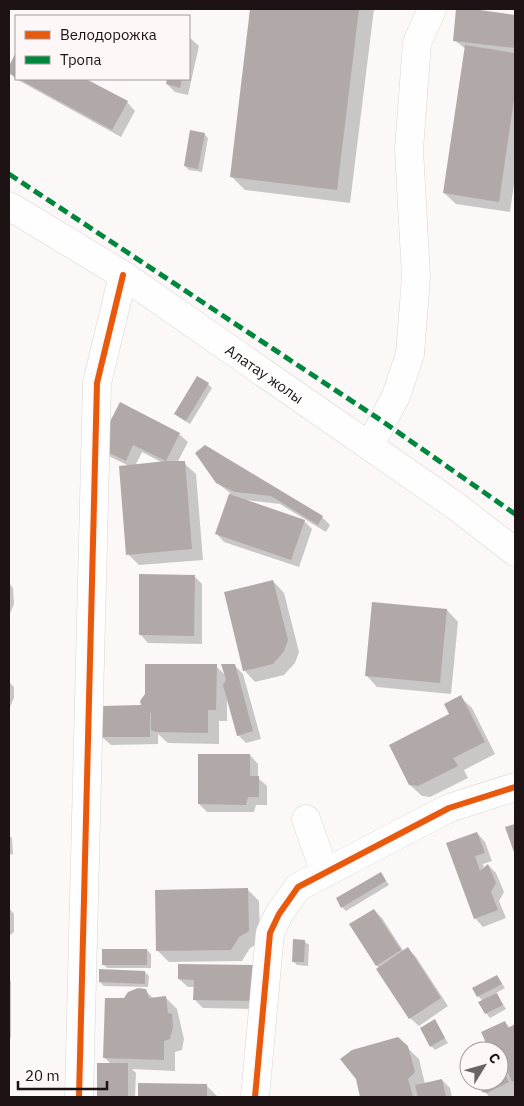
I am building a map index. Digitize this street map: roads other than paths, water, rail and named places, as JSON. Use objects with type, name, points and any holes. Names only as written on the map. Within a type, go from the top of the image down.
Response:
[{"type":"street","points":[[370,445],[396,396],[410,354],[416,277],[409,149],[417,43],[432,9]]},
{"type":"street","name":"Алатау жолы","points":[[9,206],[123,275],[370,445],[457,507],[515,552]]},
{"type":"street","points":[[79,1097],[97,383],[123,275]]},
{"type":"street","points":[[255,1097],[270,934],[279,914],[298,888],[450,808],[515,786]]},
{"type":"street","points":[[306,819],[325,873]]}]
